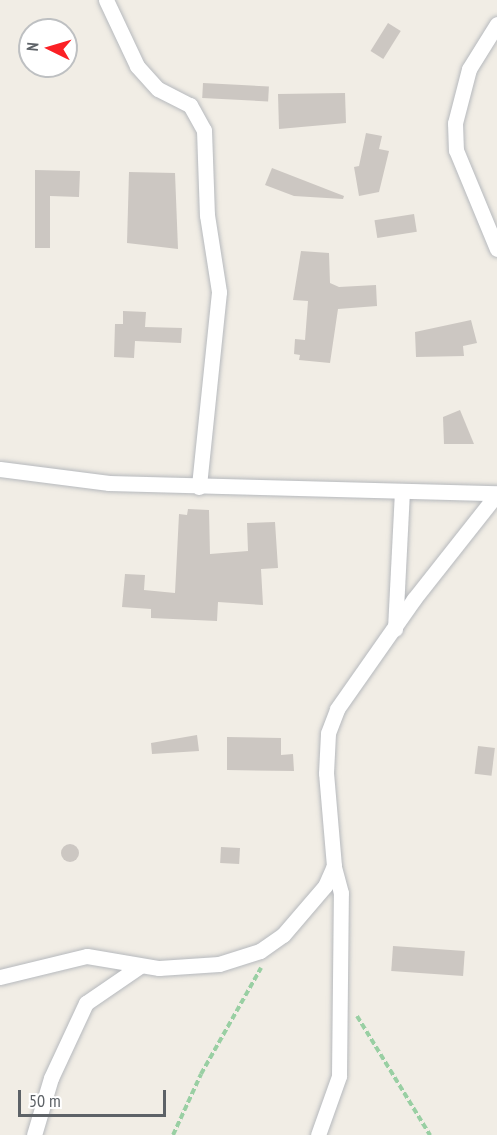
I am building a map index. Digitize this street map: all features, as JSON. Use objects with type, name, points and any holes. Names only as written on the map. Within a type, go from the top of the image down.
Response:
[{"type":"street","points":[[106,0],[137,66],[158,88],[190,105],[204,130],[207,215],[219,292],[199,487]]},
{"type":"street","points":[[497,24],[469,69],[455,123],[456,150],[497,249]]},
{"type":"street","points":[[0,469],[110,483],[497,494]]},
{"type":"street","points":[[395,632],[402,491]]},
{"type":"street","points":[[318,1135],[339,1076],[341,893],[334,866],[326,773],[328,733],[337,709],[395,632],[414,599],[497,494]]},
{"type":"street","points":[[0,977],[87,956],[140,966],[219,964],[260,951],[306,912],[334,866]]},
{"type":"street","points":[[34,1135],[51,1078],[86,1003],[140,966]]},
{"type":"path","points":[[173,1135],[201,1074],[265,962]]},
{"type":"path","points":[[355,1014],[430,1135]]},
{"type":"building","points":[[388,23],[401,31],[383,59],[371,51]]},
{"type":"building","points":[[203,83],[269,86],[268,101],[202,98]]},
{"type":"building","points":[[345,93],[346,123],[279,129],[278,94]]},
{"type":"building","points":[[366,133],[382,136],[379,149],[389,151],[379,192],[359,196],[354,167],[359,166]]},
{"type":"building","points":[[272,168],[344,196],[343,199],[294,196],[265,185]]},
{"type":"building","points":[[35,170],[80,171],[79,197],[50,196],[50,248],[35,248]]},
{"type":"building","points":[[129,172],[175,173],[178,249],[127,243]]},
{"type":"building","points":[[414,214],[417,232],[377,238],[374,220]]},
{"type":"building","points":[[301,251],[329,253],[330,283],[339,287],[376,285],[377,306],[338,309],[330,363],[299,360],[300,355],[294,354],[295,339],[305,340],[308,301],[293,300]]},
{"type":"building","points":[[123,311],[146,312],[145,327],[182,328],[181,343],[135,341],[134,358],[114,357],[115,324],[123,324]]},
{"type":"building","points":[[471,320],[477,343],[463,346],[464,356],[416,357],[415,332]]},
{"type":"building","points":[[460,410],[474,444],[444,444],[443,417]]},
{"type":"building","points":[[188,509],[209,510],[210,554],[248,551],[247,523],[275,522],[278,568],[261,569],[263,605],[218,602],[217,621],[151,618],[151,609],[122,607],[125,574],[145,575],[144,590],[175,593],[179,514],[187,515]]},
{"type":"building","points":[[197,735],[199,751],[152,754],[151,743]]},
{"type":"building","points":[[227,737],[281,738],[281,755],[293,754],[294,771],[227,770]]},
{"type":"building","points":[[478,746],[495,748],[491,776],[475,774]]},
{"type":"building","points":[[66,844],[74,844],[79,849],[77,860],[66,862],[61,857],[61,849]]},
{"type":"building","points":[[221,847],[240,848],[239,864],[220,863]]},
{"type":"building","points":[[393,946],[465,951],[463,976],[391,971]]}]
